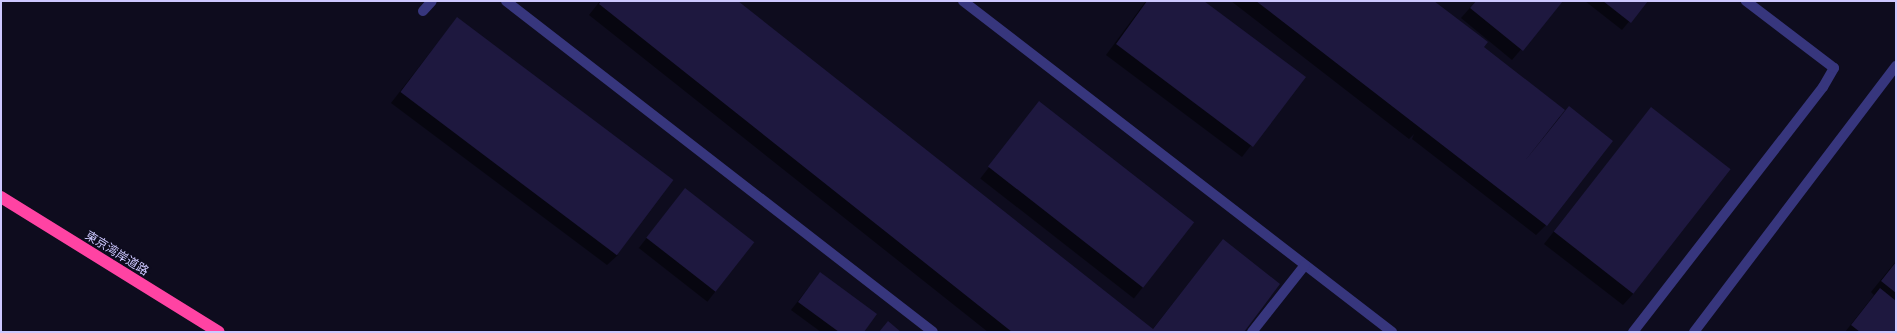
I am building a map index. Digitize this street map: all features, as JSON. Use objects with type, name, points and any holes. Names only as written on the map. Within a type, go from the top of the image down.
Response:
[{"type":"highway","name":"東京湾岸道路","points":[[1,197],[219,332]]},
{"type":"street","points":[[423,11],[432,1]]},
{"type":"street","points":[[506,1],[933,332]]},
{"type":"street","points":[[963,1],[1392,332]]},
{"type":"street","points":[[1633,332],[1823,87],[1834,68],[1746,1]]},
{"type":"street","points":[[1694,332],[1896,66]]},
{"type":"street","points":[[1252,332],[1306,265]]},
{"type":"building","points":[[601,1],[738,1],[1153,329],[1223,239],[1280,284],[1244,332],[1012,332],[599,4]]},
{"type":"building","points":[[1147,1],[1204,1],[1306,77],[1253,147],[1116,44]]},
{"type":"building","points":[[1256,1],[1434,1],[1488,42],[1484,47],[1565,110],[1524,162],[1569,106],[1613,141],[1547,226]]},
{"type":"building","points":[[1476,1],[1563,1],[1523,51],[1470,8]]},
{"type":"building","points":[[1603,1],[1648,1],[1631,23]]},
{"type":"building","points":[[457,17],[673,180],[617,255],[400,92]]},
{"type":"building","points":[[1039,101],[1194,222],[1143,288],[988,166]]},
{"type":"building","points":[[1651,107],[1731,169],[1633,294],[1554,232]]},
{"type":"building","points":[[685,188],[754,242],[716,292],[646,238]]},
{"type":"building","points":[[1896,262],[1896,293],[1881,281]]},
{"type":"building","points":[[820,272],[877,314],[864,332],[839,332],[798,302]]},
{"type":"building","points":[[1880,288],[1896,301],[1896,332],[1860,332],[1851,325]]},
{"type":"building","points":[[888,321],[901,332],[879,332]]}]
